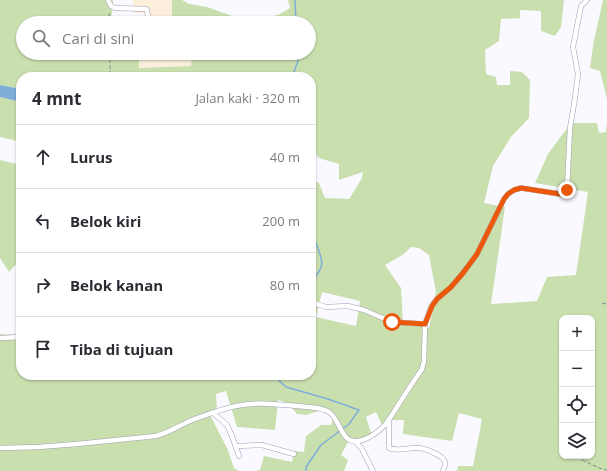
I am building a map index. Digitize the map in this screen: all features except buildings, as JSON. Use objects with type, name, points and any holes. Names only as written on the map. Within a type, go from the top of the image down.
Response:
[{"type":"street","points":[[108,0],[114,8],[146,9],[148,16]]},
{"type":"street","points":[[0,448],[77,444],[162,435],[191,421],[213,413],[236,406],[258,403],[274,403],[318,408],[328,412],[338,423],[345,436],[348,439],[355,441],[362,440],[376,433],[386,424],[422,369],[424,362],[425,324],[434,302],[455,283],[477,254],[504,199],[514,190],[521,188],[560,194],[567,190],[570,128],[578,74],[573,47],[581,6],[587,0]]},
{"type":"street","points":[[316,304],[326,307],[348,306],[364,310],[392,322],[425,324]]},
{"type":"street","points":[[0,338],[16,337]]},
{"type":"street","points":[[213,413],[226,425],[232,436],[239,456]]},
{"type":"street","points":[[389,419],[389,448],[393,450],[419,447],[434,453],[444,459],[446,463],[443,471]]},
{"type":"street","points":[[355,441],[362,450],[373,471]]},
{"type":"street","points":[[236,446],[262,445],[294,454]]},
{"type":"path","points":[[109,16],[111,6]]},
{"type":"path","points":[[110,60],[110,72]]},
{"type":"path","points":[[602,304],[607,303]]},
{"type":"path","points":[[582,460],[607,470]]},
{"type":"shaded area","points":[[133,0],[172,0],[172,16],[144,16],[144,13],[133,13]]},
{"type":"shaded area","points":[[139,60],[191,60],[191,66],[138,68]]},
{"type":"green space","points":[[0,0],[113,0],[112,16],[16,16],[16,60],[139,60],[139,68],[191,66],[191,60],[316,60],[316,16],[273,16],[290,8],[288,0],[564,0],[561,27],[555,36],[541,31],[541,11],[520,10],[520,18],[501,19],[499,41],[485,50],[486,74],[496,77],[497,85],[510,85],[510,71],[522,72],[530,80],[529,118],[511,137],[493,166],[484,203],[505,207],[491,304],[537,301],[547,277],[576,275],[588,192],[535,183],[548,154],[571,123],[597,123],[599,133],[606,132],[607,121],[607,471],[457,471],[458,466],[473,466],[482,419],[459,413],[452,441],[403,434],[404,420],[393,420],[383,427],[376,412],[366,417],[372,436],[362,441],[350,438],[341,455],[348,460],[344,471],[255,471],[260,470],[264,456],[292,462],[294,451],[304,452],[306,436],[321,425],[331,425],[334,415],[326,409],[306,415],[297,414],[288,403],[278,400],[275,430],[237,427],[226,391],[216,394],[217,411],[209,413],[227,448],[234,468],[239,471],[0,471],[0,334],[16,335],[16,380],[316,380],[316,317],[316,182],[319,183],[325,198],[349,199],[362,178],[363,172],[339,180],[339,164],[319,158],[316,154],[316,72],[16,72],[16,88],[0,85]],"holes":[[[411,247],[419,248],[429,255],[436,292],[429,328],[403,322],[401,288],[385,265],[404,254]],[[322,292],[360,301],[356,326],[316,317]]]},
{"type":"green space","points":[[172,0],[182,0],[189,4],[207,7],[232,16],[172,16]]},
{"type":"green space","points":[[603,0],[607,0],[607,99],[600,71],[590,68],[594,40]]},
{"type":"green space","points":[[0,97],[16,101],[16,141],[0,137]]},
{"type":"green space","points":[[0,160],[16,164],[16,264],[9,272],[0,258]]},
{"type":"water","points":[[0,85],[16,88],[16,101],[0,97]]},
{"type":"waterway","points":[[295,0],[296,16]]},
{"type":"waterway","points":[[294,72],[298,60]]},
{"type":"waterway","points":[[316,243],[322,260],[321,268],[316,276]]},
{"type":"waterway","points":[[278,380],[286,387],[359,410],[349,424],[321,445],[306,467],[306,471]]},
{"type":"route","points":[[392,322],[425,324],[432,306],[437,299],[451,287],[477,254],[504,199],[508,194],[521,188],[560,194],[567,190]]}]
